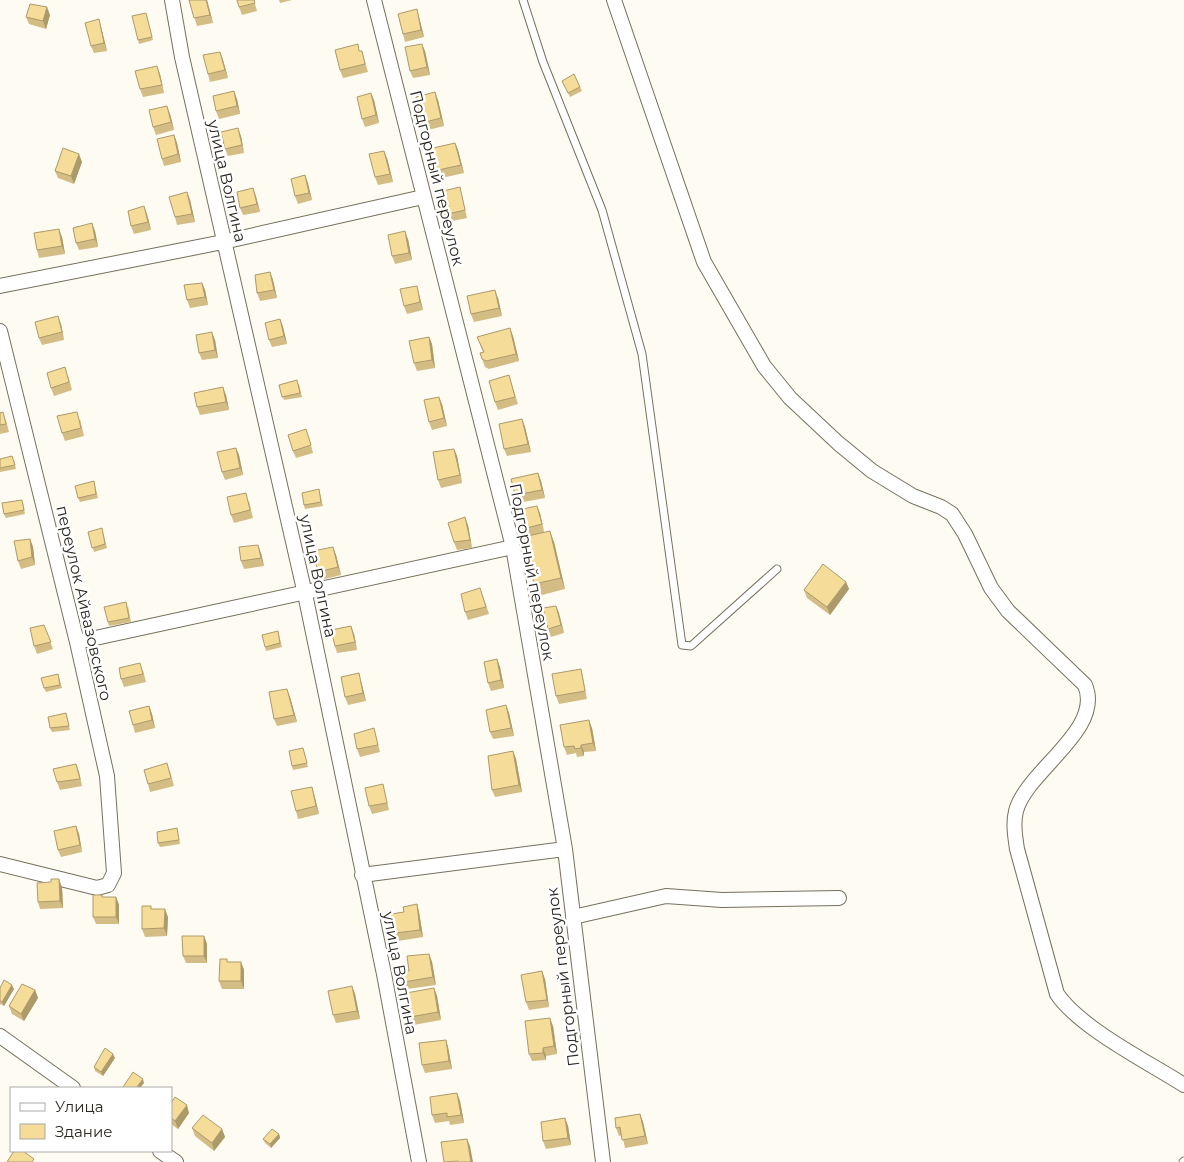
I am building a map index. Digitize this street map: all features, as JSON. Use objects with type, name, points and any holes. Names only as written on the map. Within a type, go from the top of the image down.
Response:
[{"type":"street","name":"улица Волгина","points":[[172,0],[182,57],[223,242],[305,594],[384,974],[419,1162]]},
{"type":"street","name":"Подгорный переулок","points":[[374,0],[513,547],[565,850],[603,1162]]},
{"type":"street","points":[[614,0],[704,262],[764,366],[790,398],[838,443],[872,471],[913,496],[941,507],[952,514],[963,528],[991,588],[1008,611],[1085,685],[1089,694],[1089,704],[1083,719],[1026,793],[1016,810],[1014,829],[1017,849],[1057,994],[1066,1007],[1089,1025],[1184,1085]]},
{"type":"street","points":[[0,286],[223,242],[423,197]]},
{"type":"street","name":"переулок Айвазовского","points":[[0,331],[76,642],[106,776],[114,873],[108,885],[97,888],[0,864]]},
{"type":"street","points":[[76,642],[305,594],[513,547]]},
{"type":"street","points":[[362,875],[565,850]]},
{"type":"street","points":[[573,917],[666,896],[722,900],[839,898]]},
{"type":"street","points":[[0,1036],[72,1087]]},
{"type":"street","points":[[161,1152],[176,1162]]},
{"type":"lane","points":[[523,0],[543,62],[602,210],[642,354],[682,645],[684,647],[691,646],[778,568]]},
{"type":"building","points":[[189,0],[206,0],[210,15],[194,18]]},
{"type":"building","points":[[237,0],[254,0],[255,3],[239,7]]},
{"type":"building","points":[[30,4],[47,7],[43,21],[26,17]]},
{"type":"building","points":[[417,9],[421,30],[403,34],[398,14]]},
{"type":"building","points":[[146,13],[152,37],[138,40],[132,16]]},
{"type":"building","points":[[99,19],[104,43],[91,46],[85,23]]},
{"type":"building","points":[[358,44],[365,64],[340,70],[335,50]]},
{"type":"building","points":[[422,44],[427,67],[410,71],[405,47]]},
{"type":"building","points":[[220,52],[225,70],[208,74],[203,55]]},
{"type":"building","points":[[157,66],[162,85],[140,89],[135,71]]},
{"type":"building","points":[[574,74],[580,87],[568,93],[562,81]]},
{"type":"building","points":[[234,91],[237,106],[216,111],[213,96]]},
{"type":"building","points":[[435,92],[441,118],[422,123],[416,97]]},
{"type":"building","points":[[371,93],[376,115],[362,119],[357,97]]},
{"type":"building","points":[[167,106],[171,122],[153,127],[149,110]]},
{"type":"building","points":[[238,128],[242,145],[225,149],[221,132]]},
{"type":"building","points":[[174,135],[178,154],[162,159],[157,139]]},
{"type":"building","points":[[455,143],[461,165],[434,171],[429,149]]},
{"type":"building","points":[[63,148],[79,154],[71,176],[55,171]]},
{"type":"building","points":[[384,151],[390,174],[375,177],[369,154]]},
{"type":"building","points":[[305,175],[309,193],[295,196],[291,179]]},
{"type":"building","points":[[460,187],[465,210],[444,215],[439,192]]},
{"type":"building","points":[[253,188],[257,204],[240,208],[237,192]]},
{"type":"building","points":[[187,192],[192,214],[175,217],[169,197]]},
{"type":"building","points":[[144,206],[148,222],[131,226],[128,211]]},
{"type":"building","points":[[92,223],[95,239],[76,243],[73,228]]},
{"type":"building","points":[[59,229],[62,246],[37,250],[34,233]]},
{"type":"building","points":[[405,231],[409,253],[392,256],[388,235]]},
{"type":"building","points":[[270,272],[274,290],[257,293],[255,275]]},
{"type":"building","points":[[202,283],[205,297],[187,300],[184,285]]},
{"type":"building","points":[[417,286],[420,302],[404,306],[400,289]]},
{"type":"building","points":[[495,290],[499,308],[471,314],[467,296]]},
{"type":"building","points":[[58,316],[62,332],[39,338],[35,322]]},
{"type":"building","points":[[280,319],[284,336],[269,340],[265,323]]},
{"type":"building","points":[[510,328],[516,354],[486,361],[482,359],[480,353],[484,352],[477,337]]},
{"type":"building","points":[[212,332],[215,350],[199,353],[196,335]]},
{"type":"building","points":[[429,337],[432,360],[414,363],[409,341]]},
{"type":"building","points":[[65,367],[69,382],[51,388],[47,373]]},
{"type":"building","points":[[509,375],[515,397],[495,402],[489,381]]},
{"type":"building","points":[[297,380],[300,393],[282,397],[279,385]]},
{"type":"building","points":[[223,387],[226,402],[197,407],[194,393]]},
{"type":"building","points":[[439,397],[444,418],[429,422],[424,400]]},
{"type":"building","points":[[3,412],[6,424],[0,425],[0,413]]},
{"type":"building","points":[[77,412],[81,428],[62,433],[57,416]]},
{"type":"building","points":[[522,419],[528,444],[504,449],[499,424]]},
{"type":"building","points":[[306,429],[311,445],[293,451],[288,435]]},
{"type":"building","points":[[236,448],[240,468],[222,472],[217,452]]},
{"type":"building","points":[[454,449],[460,475],[438,480],[433,452]]},
{"type":"building","points":[[12,456],[15,465],[0,468],[0,459]]},
{"type":"building","points":[[538,473],[542,490],[515,495],[511,479]]},
{"type":"building","points":[[94,481],[96,494],[78,498],[75,486]]},
{"type":"building","points":[[319,489],[321,502],[304,505],[302,493]]},
{"type":"building","points":[[246,493],[250,510],[231,515],[227,497]]},
{"type":"building","points":[[22,500],[24,510],[4,514],[2,503]]},
{"type":"building","points":[[537,506],[542,524],[523,529],[518,510]]},
{"type":"building","points":[[465,517],[470,540],[454,542],[448,523]]},
{"type":"building","points":[[102,528],[105,544],[92,548],[88,532]]},
{"type":"building","points":[[550,531],[561,578],[534,584],[523,537]]},
{"type":"building","points":[[30,539],[32,557],[18,561],[14,541]]},
{"type":"building","points":[[258,545],[261,558],[241,561],[239,547]]},
{"type":"building","points":[[333,547],[338,567],[318,572],[313,551]]},
{"type":"building","points":[[823,564],[846,582],[827,607],[804,590]]},
{"type":"building","points":[[480,588],[486,607],[465,612],[461,594]]},
{"type":"building","points":[[126,602],[129,618],[108,622],[104,607]]},
{"type":"building","points":[[556,606],[561,625],[548,629],[543,608]]},
{"type":"building","points":[[44,625],[51,642],[34,646],[30,628]]},
{"type":"building","points":[[351,626],[355,642],[335,646],[331,630]]},
{"type":"building","points":[[278,631],[280,643],[265,647],[262,635]]},
{"type":"building","points":[[497,659],[501,680],[488,683],[484,662]]},
{"type":"building","points":[[140,663],[143,674],[121,679],[119,668]]},
{"type":"building","points":[[581,669],[585,691],[556,696],[552,674]]},
{"type":"building","points":[[359,673],[363,693],[345,697],[341,677]]},
{"type":"building","points":[[58,674],[60,685],[44,688],[41,678]]},
{"type":"building","points":[[287,689],[294,715],[274,719],[269,692]]},
{"type":"building","points":[[506,705],[511,728],[490,732],[486,710]]},
{"type":"building","points":[[149,706],[152,720],[133,725],[129,711]]},
{"type":"building","points":[[66,713],[69,726],[50,728],[48,717]]},
{"type":"building","points":[[589,720],[593,743],[581,745],[581,748],[575,749],[574,746],[564,747],[560,725]]},
{"type":"building","points":[[374,728],[378,745],[357,749],[354,734]]},
{"type":"building","points":[[303,748],[307,763],[292,766],[289,751]]},
{"type":"building","points":[[513,751],[519,785],[492,790],[488,756]]},
{"type":"building","points":[[167,763],[171,778],[148,784],[144,770]]},
{"type":"building","points":[[76,764],[80,779],[57,782],[53,769]]},
{"type":"building","points":[[383,784],[387,803],[369,806],[365,788]]},
{"type":"building","points":[[312,787],[316,806],[296,811],[291,791]]},
{"type":"building","points":[[76,826],[80,845],[58,850],[54,831]]},
{"type":"building","points":[[177,828],[179,840],[158,843],[157,832]]},
{"type":"building","points":[[51,879],[59,879],[60,901],[38,902],[37,883],[51,882]]},
{"type":"building","points":[[93,895],[116,897],[116,917],[93,917]]},
{"type":"building","points":[[417,904],[420,930],[395,933],[391,914],[404,912],[403,907]]},
{"type":"building","points":[[142,906],[151,906],[151,909],[165,909],[164,928],[142,929]]},
{"type":"building","points":[[182,936],[204,936],[204,956],[183,956]]},
{"type":"building","points":[[429,954],[433,977],[404,982],[403,971],[409,971],[407,956]]},
{"type":"building","points":[[220,959],[227,959],[227,962],[241,962],[241,981],[219,981]]},
{"type":"building","points":[[542,971],[547,1000],[526,1002],[521,975]]},
{"type":"building","points":[[4,980],[12,985],[2,1002],[0,1001],[0,988]]},
{"type":"building","points":[[22,984],[35,990],[21,1014],[9,1006]]},
{"type":"building","points":[[352,986],[357,1011],[333,1015],[328,991]]},
{"type":"building","points":[[434,988],[438,1012],[410,1017],[406,993]]},
{"type":"building","points":[[550,1018],[554,1046],[543,1048],[543,1053],[529,1054],[525,1021]]},
{"type":"building","points":[[446,1040],[449,1061],[422,1065],[419,1043]]},
{"type":"building","points":[[105,1048],[113,1054],[101,1072],[94,1067]]},
{"type":"building","points":[[133,1072],[143,1079],[137,1087],[123,1087]]},
{"type":"building","points":[[457,1093],[461,1115],[447,1117],[447,1113],[432,1115],[430,1097]]},
{"type":"building","points":[[175,1097],[187,1105],[175,1121],[172,1119],[172,1102]]},
{"type":"building","points":[[640,1114],[645,1136],[622,1140],[620,1127],[616,1128],[615,1118]]},
{"type":"building","points":[[203,1115],[222,1129],[212,1143],[192,1128]]},
{"type":"building","points":[[565,1118],[568,1138],[543,1141],[541,1122]]},
{"type":"building","points":[[272,1129],[279,1134],[270,1144],[263,1139]]},
{"type":"building","points":[[467,1139],[471,1162],[444,1162],[441,1142]]},
{"type":"building","points":[[13,1152],[24,1152],[34,1159],[32,1162],[7,1162]]}]
